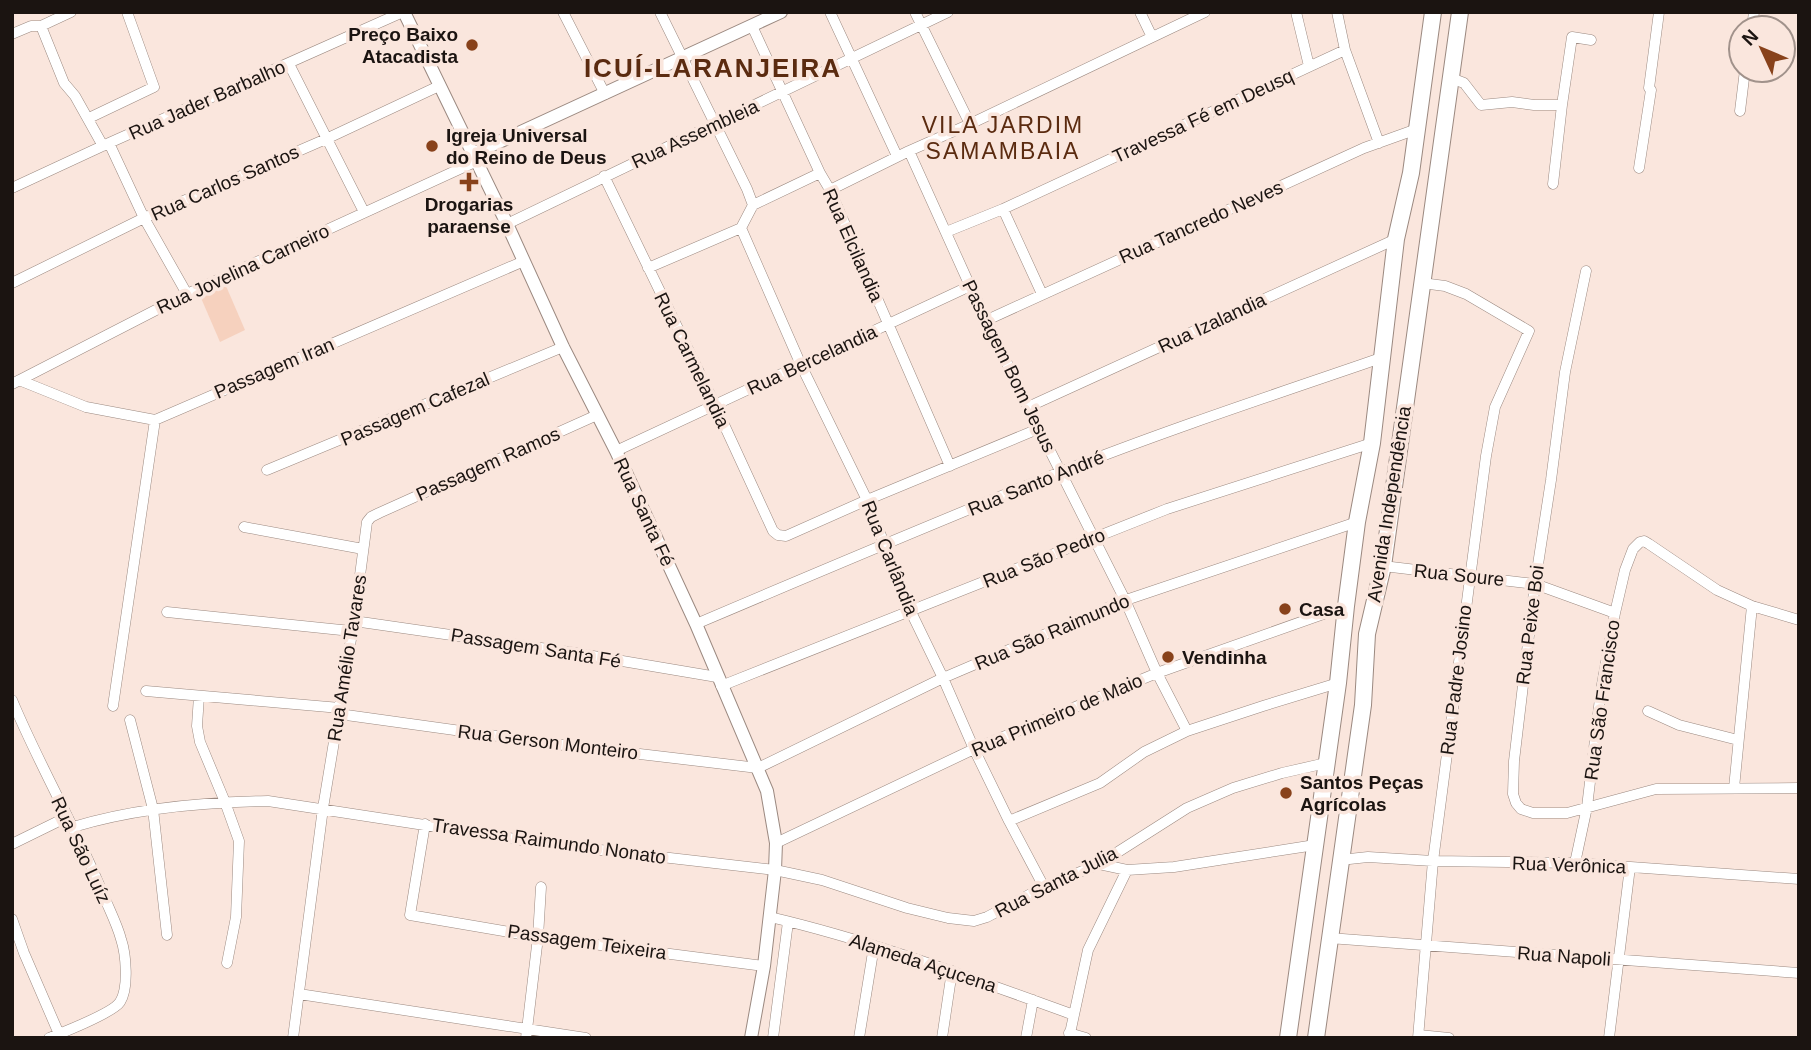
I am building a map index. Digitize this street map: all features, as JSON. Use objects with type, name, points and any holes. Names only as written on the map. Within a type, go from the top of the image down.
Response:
[{"type":"main road","name":"Avenida Independência","points":[[1288,1038],[1338,683],[1357,522],[1372,443],[1396,239],[1410,173],[1433,12]]},
{"type":"main road","name":"Avenida Independência","points":[[1315,1038],[1363,705],[1367,634],[1383,566],[1460,12]]},
{"type":"main road","points":[[1410,173],[1437,175]]},
{"type":"street","points":[[12,34],[31,26],[41,26],[71,12]]},
{"type":"street","points":[[89,118],[155,87],[127,12]]},
{"type":"street","name":"Rua Jader Barbalho","points":[[12,188],[404,12]]},
{"type":"street","name":"Rua Santa Fé","points":[[404,12],[507,224],[563,347],[616,451],[696,624],[767,791],[776,843],[775,870],[764,966],[751,1038]]},
{"type":"street","points":[[563,12],[605,94]]},
{"type":"street","points":[[660,12],[753,205]]},
{"type":"street","name":"Rua Jovelina Carneiro","points":[[16,382],[187,294],[364,212],[681,57],[781,12]]},
{"type":"street","points":[[830,12],[897,156]]},
{"type":"street","points":[[915,12],[970,124]]},
{"type":"street","name":"Rua Assembleia","points":[[507,224],[948,12]]},
{"type":"street","points":[[1140,12],[1152,37]]},
{"type":"street","points":[[830,190],[909,150],[970,124],[1205,12]]},
{"type":"street","points":[[1296,12],[1309,66]]},
{"type":"street","points":[[1337,12],[1345,50],[1379,143]]},
{"type":"street","points":[[1639,168],[1651,90],[1649,88],[1658,12]]},
{"type":"street","points":[[41,26],[64,83],[106,144],[144,219],[187,294]]},
{"type":"street","name":"Rua Elcilandia","points":[[752,26],[830,190],[950,466]]},
{"type":"street","points":[[1553,184],[1572,37],[1591,40]]},
{"type":"street","name":"Travessa Fé em Deusq","points":[[946,232],[1003,209],[1345,50]]},
{"type":"street","points":[[289,64],[364,212]]},
{"type":"street","points":[[1451,78],[1464,83],[1481,105],[1512,102],[1562,105]]},
{"type":"street","points":[[1740,111],[1743,84]]},
{"type":"street","name":"Rua Carlos Santos","points":[[12,283],[144,219],[439,86]]},
{"type":"street","name":"Rua Tancredo Neves","points":[[987,320],[1364,148],[1417,129]]},
{"type":"street","name":"Passagem Bom Jesus","points":[[909,150],[1038,429],[1125,600],[1157,673],[1187,731]]},
{"type":"street","points":[[648,268],[741,228],[753,205],[820,173]]},
{"type":"street","name":"Rua Carmelandia","points":[[604,176],[773,531],[786,536],[867,500]]},
{"type":"street","points":[[1003,209],[1042,294]]},
{"type":"street","name":"Rua Carlândia","points":[[741,228],[801,365],[867,500],[911,611],[974,749],[1044,887]]},
{"type":"street","name":"Rua Izalandia","points":[[1028,407],[1396,239]]},
{"type":"street","name":"Passagem Iran","points":[[155,420],[524,261]]},
{"type":"street","name":"Rua Peixe Boi","points":[[1586,271],[1565,372],[1552,480],[1535,583],[1514,761],[1513,794],[1516,803],[1521,809],[1533,813],[1567,813],[1656,789],[1799,788]]},
{"type":"street","name":"Rua Padre Josino","points":[[1419,1036],[1433,861],[1491,422],[1529,331],[1466,294],[1445,286],[1422,283]]},
{"type":"street","name":"Rua Bercelandia","points":[[616,451],[970,286]]},
{"type":"street","name":"Passagem Cafezal","points":[[267,470],[563,347]]},
{"type":"street","name":"Rua Santo André","points":[[696,624],[1060,473],[1221,412],[1381,358]]},
{"type":"street","points":[[16,382],[86,407],[155,420],[113,706]]},
{"type":"street","name":"Passagem Ramos","points":[[379,513],[597,415]]},
{"type":"street","points":[[867,500],[1038,429]]},
{"type":"street","name":"Rua São Pedro","points":[[719,681],[911,611],[1167,509],[1372,443]]},
{"type":"street","name":"Rua Amélio Tavares","points":[[293,1038],[323,808],[363,549],[368,522],[379,513]]},
{"type":"street","name":"Rua São Raimundo","points":[[758,768],[943,678],[1125,600],[1357,522]]},
{"type":"street","points":[[244,527],[363,549]]},
{"type":"street","name":"Rua São Francisco","points":[[1575,863],[1587,807],[1601,690],[1615,612],[1633,549],[1640,541],[1644,541],[1717,590],[1752,606]]},
{"type":"street","name":"Rua Soure","points":[[1383,566],[1535,583],[1615,612]]},
{"type":"street","name":"Rua Primeiro de Maio","points":[[776,843],[974,749],[1157,673],[1346,606]]},
{"type":"street","points":[[1734,788],[1752,606],[1799,620]]},
{"type":"street","name":"Passagem Santa Fé","points":[[167,612],[353,626],[569,652],[719,681]]},
{"type":"street","points":[[1009,821],[1100,783],[1144,752],[1187,731],[1338,683]]},
{"type":"street","name":"Rua Gerson Monteiro","points":[[146,691],[339,711],[555,744],[758,768]]},
{"type":"street","points":[[199,696],[197,726],[200,742],[239,841],[236,916],[227,964]]},
{"type":"street","name":"Rua São Luíz","points":[[12,701],[97,879],[121,939],[126,978],[124,994],[119,1004],[54,1036]]},
{"type":"street","points":[[1648,710],[1679,725],[1738,740]]},
{"type":"street","points":[[130,720],[152,809],[167,935]]},
{"type":"street","name":"Rua Santa Julia","points":[[775,870],[822,880],[907,908],[974,921],[988,917],[1044,887],[1099,863],[1186,808],[1233,788],[1326,763]]},
{"type":"street","name":"Travessa Raimundo Nonato","points":[[12,844],[70,822],[152,809],[268,801],[548,844],[775,870]]},
{"type":"street","name":"Passagem Teixeira","points":[[425,824],[410,915],[538,937],[764,966]]},
{"type":"street","points":[[1099,863],[1127,870],[1174,867],[1315,845]]},
{"type":"street","name":"Rua Verônica","points":[[1340,860],[1368,857],[1433,861],[1575,863],[1799,879]]},
{"type":"street","points":[[1609,1038],[1630,867]]},
{"type":"street","points":[[1086,1038],[1069,1035],[1088,950],[1127,870]]},
{"type":"street","points":[[527,1033],[541,887]]},
{"type":"street","name":"Alameda Açucena","points":[[770,917],[951,971],[1074,1015]]},
{"type":"street","points":[[12,919],[54,1036]]},
{"type":"street","points":[[773,1038],[788,922]]},
{"type":"street","name":"Rua Napoli","points":[[1329,938],[1799,974]]},
{"type":"street","points":[[859,1038],[874,947]]},
{"type":"street","points":[[942,1038],[951,971]]},
{"type":"street","points":[[299,994],[527,1033],[586,1038]]},
{"type":"street","points":[[1026,1038],[1033,1000]]},
{"type":"street","points":[[1419,1036],[1449,1038]]},
{"type":"shaded area","points":[[226,286],[245,330],[220,342],[201,298]]},
{"type":"place","name":"Preço Baixo Atacadista","points":[[472,45]]},
{"type":"place","name":"Igreja Universal do Reino de Deus","points":[[432,146]]},
{"type":"place","name":"Drogarias paraense","points":[[469,182]]},
{"type":"place","name":"Casa","points":[[1285,609]]},
{"type":"place","name":"Vendinha","points":[[1168,657]]},
{"type":"place","name":"Santos Peças Agrícolas","points":[[1286,793]]},
{"type":"district","name":"ICUÍ-LARANJEIRA","points":[[713,68]]},
{"type":"district","name":"VILA JARDIM SAMAMBAIA","points":[[1003,138]]}]
